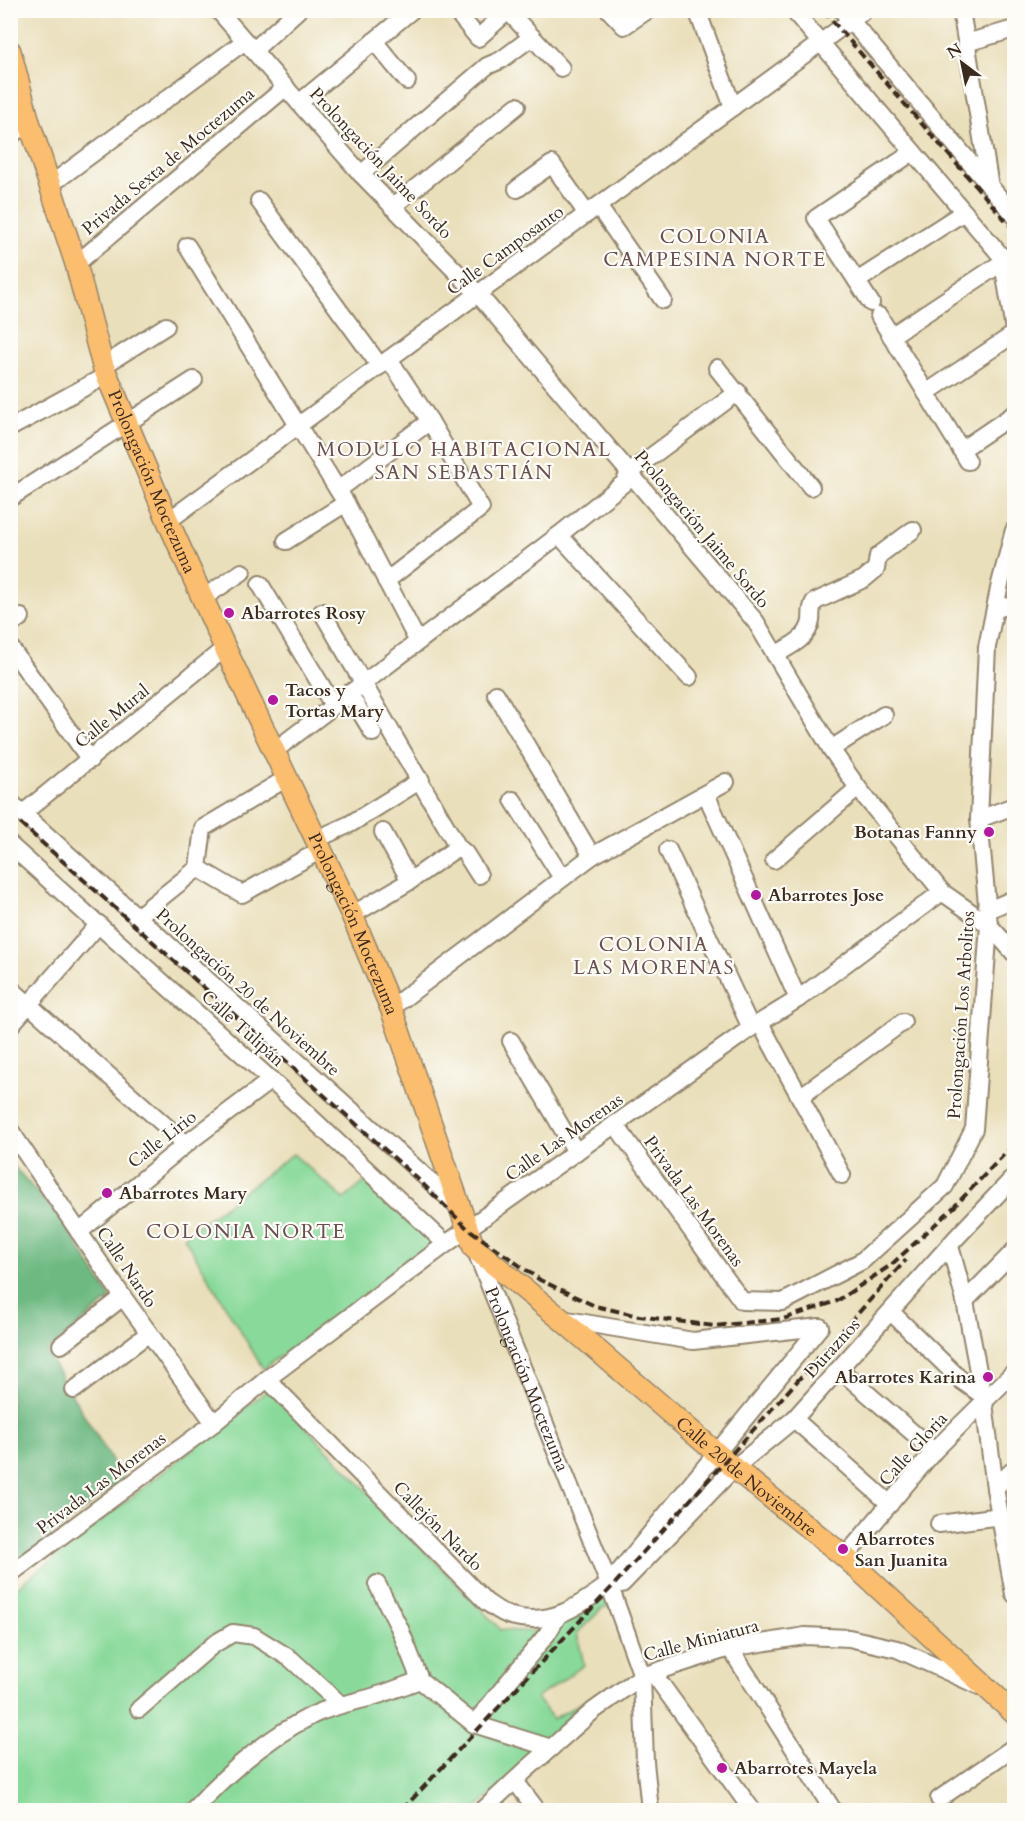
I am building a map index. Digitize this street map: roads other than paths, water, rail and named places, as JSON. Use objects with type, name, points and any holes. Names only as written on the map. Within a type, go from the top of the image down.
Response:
[{"type":"main road","name":"Prolongación Moctezuma","points":[[10,51],[29,122],[76,264],[105,370],[168,521],[225,648],[352,915],[391,1008],[467,1229]]},
{"type":"main road","name":"Calle 20 de Noviembre","points":[[467,1229],[561,1318],[716,1453],[845,1557],[1014,1713]]},
{"type":"street","name":"Prolongación Jaime Sordo","points":[[218,10],[361,174],[478,294],[756,622],[831,749],[858,788],[942,892],[989,917],[1014,953]]},
{"type":"street","points":[[50,185],[298,10]]},
{"type":"street","points":[[299,103],[412,10]]},
{"type":"street","points":[[455,10],[478,38],[508,11],[561,68]]},
{"type":"street","points":[[609,10],[624,26],[648,10]]},
{"type":"street","points":[[697,10],[733,107]]},
{"type":"street","points":[[794,10],[1006,263],[1014,332],[926,393]]},
{"type":"street","points":[[960,10],[991,189]]},
{"type":"street","points":[[853,14],[1014,215]]},
{"type":"street","name":"Calle Camposanto","points":[[168,521],[821,43],[853,14]]},
{"type":"street","points":[[966,43],[1014,29]]},
{"type":"street","points":[[361,174],[487,66],[501,60],[532,37]]},
{"type":"street","points":[[374,41],[407,81]]},
{"type":"street","name":"Privada Sexta de Moctezuma","points":[[76,264],[286,87]]},
{"type":"street","points":[[392,207],[517,106]]},
{"type":"street","points":[[10,136],[29,122]]},
{"type":"street","points":[[914,152],[816,218],[965,455],[1014,414]]},
{"type":"street","points":[[517,189],[552,164],[593,210],[663,300]]},
{"type":"street","points":[[260,201],[430,421],[481,508],[386,581]]},
{"type":"street","points":[[857,281],[964,212]]},
{"type":"street","points":[[187,246],[342,497],[418,642]]},
{"type":"street","points":[[891,336],[1006,263]]},
{"type":"street","points":[[10,428],[105,370],[166,326]]},
{"type":"street","points":[[717,368],[812,487]]},
{"type":"street","points":[[12,493],[194,380]]},
{"type":"street","points":[[274,751],[559,535],[624,483],[630,473],[738,392]]},
{"type":"street","points":[[286,541],[342,497],[430,421]]},
{"type":"street","points":[[775,654],[804,638],[811,621],[810,609],[814,602],[864,579],[876,569],[879,556],[913,530]]},
{"type":"street","name":"Prolongación Los Arbolitos","points":[[742,1301],[783,1302],[862,1261],[945,1186],[974,1129],[989,917],[979,819],[987,647],[995,609],[1007,582],[1014,530]]},
{"type":"street","points":[[559,535],[689,677]]},
{"type":"street","points":[[203,598],[242,572]]},
{"type":"street","points":[[260,584],[333,705]]},
{"type":"street","points":[[995,609],[1014,605]]},
{"type":"street","points":[[322,612],[458,847],[465,853],[479,875]]},
{"type":"street","points":[[10,647],[90,760]]},
{"type":"street","name":"Calle Mural","points":[[16,808],[90,760],[225,648]]},
{"type":"street","points":[[349,693],[373,733]]},
{"type":"street","points":[[496,694],[592,856]]},
{"type":"street","points":[[831,749],[884,715]]},
{"type":"street","points":[[137,917],[198,868],[203,828],[287,778]]},
{"type":"street","points":[[198,868],[242,894],[421,780]]},
{"type":"street","points":[[391,1008],[592,856],[726,782]]},
{"type":"street","points":[[774,860],[858,788]]},
{"type":"street","points":[[706,794],[798,999]]},
{"type":"street","points":[[513,800],[562,878]]},
{"type":"street","points":[[979,819],[1014,806]]},
{"type":"street","name":"Prolongación 20 de Noviembre","points":[[16,808],[137,917],[467,1229]]},
{"type":"street","points":[[383,832],[410,881]]},
{"type":"street","name":"Calle Tulipán","points":[[10,845],[271,1080],[446,1244]]},
{"type":"street","points":[[352,915],[410,881],[458,847]]},
{"type":"street","points":[[668,850],[756,1025],[800,1097],[842,1175]]},
{"type":"street","name":"Calle Las Morenas","points":[[214,1423],[267,1379],[446,1244],[756,1025],[798,999],[942,892]]},
{"type":"street","points":[[989,917],[1014,899]]},
{"type":"street","points":[[10,1026],[99,924]]},
{"type":"street","points":[[10,988],[186,1144]]},
{"type":"street","points":[[800,1097],[903,1022]]},
{"type":"street","points":[[511,1041],[576,1152]]},
{"type":"street","name":"Calle Lirio","points":[[79,1232],[186,1144],[271,1080]]},
{"type":"street","name":"Privada Las Morenas","points":[[615,1124],[742,1301]]},
{"type":"street","name":"Calle Nardo","points":[[10,1130],[123,1297],[214,1423]]},
{"type":"street","name":"Duraznos","points":[[611,1589],[734,1468],[794,1419],[1014,1177]]},
{"type":"street","name":"Prolongación Moctezuma","points":[[467,1229],[647,1674],[645,1762],[650,1810]]},
{"type":"street","points":[[950,1246],[965,1301],[983,1399],[995,1488],[1014,1588]]},
{"type":"street","points":[[965,1301],[1014,1251]]},
{"type":"street","points":[[61,1345],[123,1297]]},
{"type":"street","points":[[891,1312],[983,1399]]},
{"type":"street","points":[[561,1318],[693,1341],[820,1327],[716,1453],[611,1589]]},
{"type":"street","points":[[74,1389],[149,1333]]},
{"type":"street","points":[[839,1369],[934,1451]]},
{"type":"street","name":"Calle Gloria","points":[[845,1557],[934,1451],[983,1399],[1014,1372]]},
{"type":"street","name":"Callejón Nardo","points":[[267,1379],[486,1602],[510,1616],[532,1618],[558,1616],[611,1589]]},
{"type":"street","points":[[794,1419],[890,1504]]},
{"type":"street","name":"Privada Las Morenas","points":[[10,1574],[214,1423]]},
{"type":"street","points":[[995,1488],[1014,1469]]},
{"type":"street","points":[[939,1524],[1001,1516]]},
{"type":"street","points":[[376,1584],[400,1629],[420,1680],[474,1724],[551,1748]]},
{"type":"street","points":[[474,1724],[547,1634],[558,1616]]},
{"type":"street","points":[[139,1709],[214,1644],[233,1633],[254,1636],[291,1659],[340,1704]]},
{"type":"street","name":"Calle Miniatura","points":[[483,1810],[593,1711],[647,1674],[730,1648],[806,1636],[849,1638],[897,1649],[996,1694]]},
{"type":"street","points":[[730,1648],[833,1810]]},
{"type":"street","points":[[647,1674],[752,1810]]},
{"type":"street","points":[[193,1810],[212,1790],[275,1737],[311,1716],[340,1704],[372,1697],[420,1680]]},
{"type":"street","points":[[939,1799],[1014,1747]]},
{"type":"street","points":[[515,1781],[537,1810]]},
{"type":"railway","points":[[823,10],[1014,230]]},
{"type":"railway","points":[[10,814],[420,1181],[467,1228],[540,1280],[595,1306],[639,1316],[714,1326],[783,1319],[837,1301],[891,1265],[954,1207],[1014,1144]]},
{"type":"railway","points":[[402,1810],[611,1588],[906,1260]]},
{"type":"place","name":"Abarrotes Rosy","points":[[229,613]]},
{"type":"place","name":"Tacos y Tortas Mary","points":[[273,700]]},
{"type":"place","name":"Botanas Fanny","points":[[989,832]]},
{"type":"place","name":"Abarrotes Jose","points":[[756,895]]},
{"type":"place","name":"Abarrotes Mary","points":[[107,1193]]},
{"type":"place","name":"Abarrotes Karina","points":[[988,1377]]},
{"type":"place","name":"Abarrotes San Juanita","points":[[843,1549]]},
{"type":"place","name":"Abarrotes Mayela","points":[[722,1768]]},
{"type":"district","name":"COLONIA CAMPESINA NORTE","points":[[715,248]]},
{"type":"district","name":"MODULO HABITACIONAL SAN SEBASTIÁN","points":[[464,460]]},
{"type":"district","name":"COLONIA LAS MORENAS","points":[[654,956]]},
{"type":"district","name":"COLONIA NORTE","points":[[246,1231]]}]
